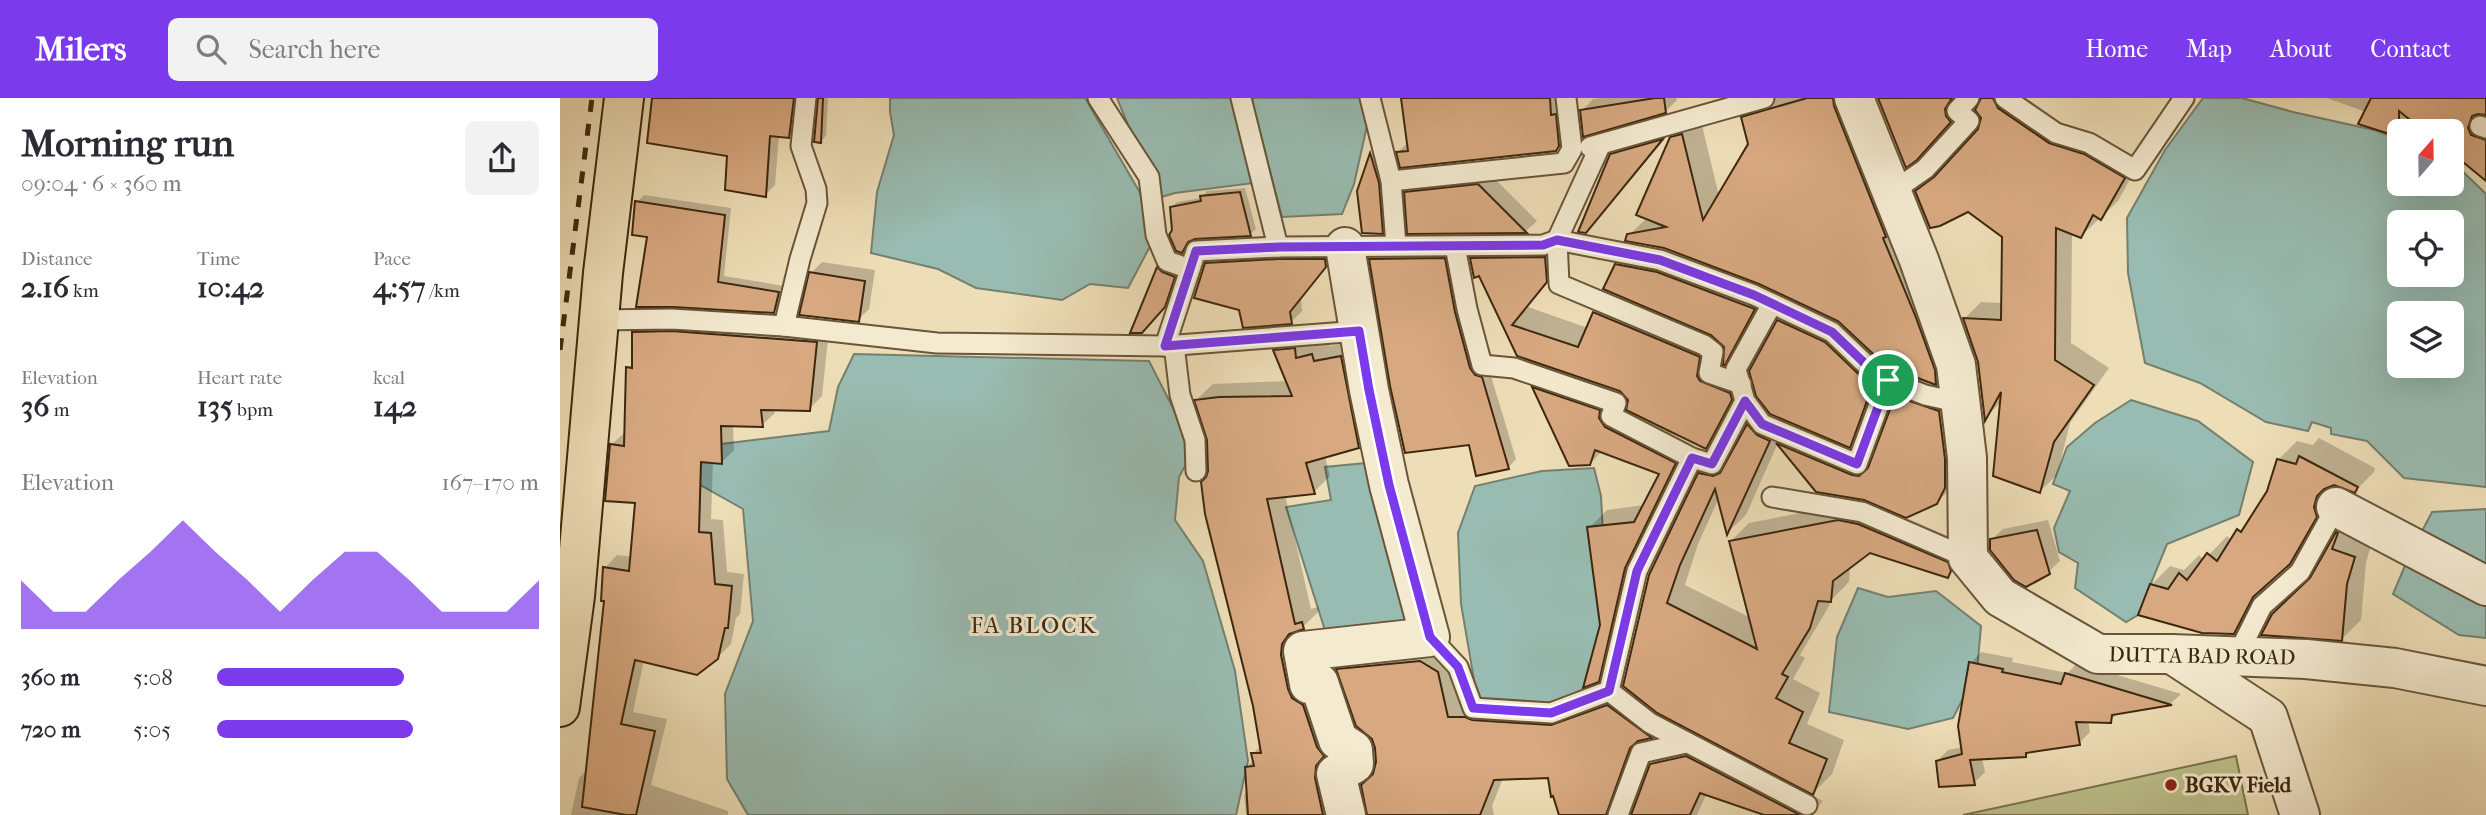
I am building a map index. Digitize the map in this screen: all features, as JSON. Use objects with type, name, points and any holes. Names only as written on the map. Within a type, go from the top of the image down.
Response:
[{"type":"main road","points":[[560,707],[575,596],[599,320],[624,98]]},
{"type":"street","points":[[1854,98],[1956,365],[1967,458],[1968,558]]},
{"type":"street","points":[[1345,247],[1369,390],[1389,485],[1430,637],[1303,651],[1309,684],[1319,683],[1339,740],[1353,750],[1354,764],[1336,774],[1346,815]]},
{"type":"street","points":[[2336,508],[2486,586]]},
{"type":"street","name":"DUTTA BAD ROAD","points":[[1968,558],[2000,597],[2098,654],[2306,659],[2395,668],[2486,686]]},
{"type":"street","points":[[2171,654],[2268,717],[2300,815]]},
{"type":"lane","points":[[784,327],[817,203],[816,189],[801,146],[806,98]]},
{"type":"lane","points":[[1098,98],[1149,177],[1156,235],[1167,261],[1190,269]]},
{"type":"lane","points":[[1241,98],[1278,247]]},
{"type":"lane","points":[[1370,98],[1391,181],[1396,245]]},
{"type":"lane","points":[[1391,181],[1564,163],[1572,149],[1566,98]]},
{"type":"lane","points":[[1572,149],[1600,146],[1764,98]]},
{"type":"lane","points":[[1892,192],[1925,169],[1969,121],[1957,111],[1969,98]]},
{"type":"lane","points":[[2004,98],[2056,133],[2090,143],[2135,170],[2184,98]]},
{"type":"lane","points":[[1600,146],[1557,240],[1559,284],[1704,345],[1713,352],[1709,373],[1743,393]]},
{"type":"lane","points":[[1196,471],[1195,440],[1180,395],[1170,346],[1196,251],[1278,247],[1543,245],[1557,240],[1660,260],[1772,304],[1832,332],[1879,377],[1925,395],[1961,402]]},
{"type":"lane","points":[[1455,247],[1467,309],[1482,365],[1514,368],[1616,403],[1611,416],[1692,458],[1712,464],[1743,393]]},
{"type":"lane","points":[[1772,304],[1736,369],[1743,393],[1762,424],[1857,464],[1888,380]]},
{"type":"lane","points":[[599,320],[672,319],[784,327],[937,343],[1170,346],[1359,331]]},
{"type":"lane","points":[[1609,691],[1637,571],[1692,458]]},
{"type":"lane","points":[[1772,497],[1862,512],[1968,558]]},
{"type":"lane","points":[[2237,656],[2262,606],[2300,572],[2336,508]]},
{"type":"lane","points":[[1430,637],[1458,667],[1473,708],[1551,713],[1609,691]]},
{"type":"lane","points":[[1609,691],[1650,723],[1807,805]]},
{"type":"lane","points":[[1618,815],[1641,752],[1686,743]]},
{"type":"green space","name":"BGKV Field","points":[[2236,756],[2248,815],[1963,815]]},
{"type":"water","points":[[890,98],[1085,98],[1139,191],[1156,235],[1128,288],[1090,284],[1062,300],[976,288],[938,269],[871,253],[877,192],[894,135]]},
{"type":"water","points":[[1117,98],[1235,98],[1254,183],[1175,193],[1158,198]]},
{"type":"water","points":[[1251,98],[1365,98],[1369,117],[1354,184],[1342,214],[1282,217]]},
{"type":"water","points":[[2203,98],[2242,98],[2387,135],[2387,196],[2464,196],[2464,173],[2486,194],[2486,487],[2404,478],[2367,441],[2331,434],[2331,428],[2312,422],[2308,431],[2266,422],[2200,383],[2145,363],[2128,273],[2127,218],[2165,150]]},
{"type":"water","points":[[854,354],[1149,361],[1194,449],[1179,477],[1175,520],[1203,561],[1235,671],[1248,761],[1236,815],[748,815],[727,779],[725,694],[753,621],[743,509],[695,482],[705,446],[829,431],[838,387]]},
{"type":"water","points":[[2131,400],[2198,421],[2253,462],[2239,515],[2167,544],[2138,615],[2126,622],[2075,588],[2078,563],[2059,552],[2054,528],[2070,491],[2053,484],[2067,447],[2095,423]]},
{"type":"water","points":[[1376,462],[1419,631],[1330,646],[1286,507],[1331,500],[1325,467]]},
{"type":"water","points":[[1594,468],[1601,496],[1608,632],[1594,690],[1519,711],[1478,703],[1461,604],[1458,533],[1475,486],[1542,471]]},
{"type":"water","points":[[2486,509],[2486,638],[2459,635],[2393,594],[2432,512]]},
{"type":"water","points":[[1858,588],[1888,597],[1936,591],[1981,626],[1977,671],[1953,718],[1908,729],[1829,712],[1837,637]]},
{"type":"building","points":[[652,98],[794,98],[789,138],[770,136],[766,197],[725,190],[727,156],[647,143]]},
{"type":"building","points":[[818,98],[823,98],[821,143],[814,142]]},
{"type":"building","points":[[1401,98],[1550,98],[1551,115],[1556,114],[1559,146],[1556,151],[1400,168],[1396,152],[1408,151]]},
{"type":"building","points":[[1664,98],[1666,113],[1583,137],[1580,110]]},
{"type":"building","points":[[1807,98],[1833,98],[1886,237],[1883,238],[1935,370],[1936,385],[1886,366],[1838,321],[1759,284],[1664,248],[1625,241],[1627,234],[1666,227],[1636,215],[1670,137],[1682,134],[1703,220],[1748,144],[1741,117]]},
{"type":"building","points":[[1878,98],[1952,98],[1945,109],[1951,122],[1917,160],[1906,168]]},
{"type":"building","points":[[1981,98],[1993,98],[1998,108],[2049,143],[2084,154],[2125,178],[2101,220],[2093,215],[2081,238],[2056,228],[2055,360],[2094,385],[2054,442],[2040,493],[1993,476],[2001,392],[1985,421],[1978,362],[1963,318],[2001,320],[2002,237],[1968,212],[1930,228],[1915,191],[1934,177],[1978,129],[1981,118],[1975,110]]},
{"type":"building","points":[[2371,98],[2486,98],[2486,115],[2472,116],[2468,128],[2471,135],[2486,140],[2486,181],[2464,163],[2464,119],[2409,119],[2399,111],[2399,119],[2387,119],[2387,133],[2358,124]]},
{"type":"building","points":[[1663,139],[1586,233],[1578,232],[1610,154]]},
{"type":"building","points":[[1370,153],[1379,183],[1383,234],[1362,233],[1357,191]]},
{"type":"building","points":[[1478,184],[1527,233],[1407,234],[1404,192]]},
{"type":"building","points":[[1240,192],[1251,236],[1195,239],[1188,242],[1182,253],[1176,251],[1169,235],[1172,230],[1170,207],[1201,201],[1200,196]]},
{"type":"building","points":[[635,201],[725,215],[718,282],[779,292],[774,313],[636,307],[647,237],[632,235]]},
{"type":"building","points":[[1545,257],[1547,282],[1512,325],[1578,347],[1593,312],[1700,357],[1697,376],[1700,381],[1730,393],[1732,400],[1706,449],[1626,410],[1628,400],[1620,391],[1517,356],[1479,276],[1474,278],[1470,258]]},
{"type":"building","points":[[1445,258],[1455,312],[1470,368],[1475,375],[1482,377],[1509,469],[1476,476],[1469,445],[1405,453],[1390,386],[1369,259]]},
{"type":"building","points":[[1325,259],[1326,267],[1290,312],[1292,324],[1243,328],[1239,310],[1194,298],[1205,263]]},
{"type":"building","points":[[1615,264],[1657,272],[1755,309],[1725,365],[1724,347],[1711,335],[1603,289]]},
{"type":"building","points":[[1157,267],[1175,277],[1165,307],[1142,333],[1130,333]]},
{"type":"building","points":[[809,272],[865,281],[859,322],[799,315]]},
{"type":"building","points":[[1777,320],[1825,342],[1872,387],[1850,448],[1770,414],[1756,396],[1749,371]]},
{"type":"building","points":[[672,331],[817,342],[810,411],[761,410],[763,427],[721,426],[722,464],[701,462],[699,532],[711,533],[715,584],[732,586],[728,628],[725,628],[718,659],[697,675],[635,660],[621,724],[655,731],[636,815],[626,815],[582,807],[604,601],[601,601],[603,567],[629,571],[635,503],[605,501],[610,444],[624,446],[626,367],[632,368],[632,332]]},
{"type":"building","points":[[1295,348],[1296,358],[1312,354],[1314,361],[1341,356],[1359,448],[1306,463],[1315,494],[1267,499],[1295,624],[1302,622],[1304,629],[1289,634],[1282,644],[1281,655],[1288,689],[1292,698],[1303,705],[1317,747],[1324,756],[1316,766],[1315,778],[1323,815],[1248,815],[1245,767],[1254,766],[1251,753],[1261,753],[1253,706],[1205,514],[1201,482],[1208,471],[1207,440],[1194,400],[1292,396],[1273,350]]},
{"type":"building","points":[[1532,387],[1600,410],[1599,418],[1605,427],[1676,463],[1625,568],[1599,682],[1583,688],[1600,625],[1587,527],[1634,522],[1659,474],[1595,450],[1590,465],[1569,466]]},
{"type":"building","points":[[1895,396],[1939,411],[1945,459],[1945,488],[1937,504],[1906,518],[1864,500],[1816,492],[1776,443],[1859,476],[1868,468]]},
{"type":"building","points":[[1747,424],[1757,435],[1770,441],[1727,535],[1715,489],[1680,565],[1667,603],[1757,649],[1729,541],[1838,520],[1858,524],[1948,562],[1951,571],[1948,578],[1870,553],[1833,581],[1831,602],[1818,601],[1810,628],[1782,674],[1788,677],[1776,698],[1803,712],[1789,743],[1827,759],[1813,795],[1657,713],[1623,686],[1649,575],[1698,473],[1713,476],[1720,473]]},
{"type":"building","points":[[2299,456],[2358,487],[2355,493],[2334,485],[2317,496],[2314,507],[2317,517],[2290,564],[2253,597],[2234,634],[2202,633],[2138,615],[2150,584],[2168,589],[2179,573],[2187,580],[2207,553],[2217,561],[2237,529],[2241,532],[2267,491],[2277,459],[2296,464]]},
{"type":"building","points":[[2037,530],[2050,574],[2026,587],[2014,580],[1990,550],[1990,539]]},
{"type":"building","points":[[2336,532],[2338,533],[2332,549],[2355,557],[2347,584],[2342,641],[2261,635],[2272,614],[2310,578]]},
{"type":"building","points":[[1420,661],[1438,672],[1448,717],[1551,725],[1607,705],[1652,738],[1638,741],[1630,748],[1606,815],[1559,815],[1553,796],[1551,797],[1548,778],[1494,780],[1480,815],[1367,815],[1361,785],[1373,774],[1375,748],[1372,739],[1356,726],[1336,669]]},
{"type":"building","points":[[1969,662],[2061,684],[2065,673],[2172,705],[2112,715],[2111,723],[2076,722],[2080,745],[2026,753],[2026,757],[1970,760],[1975,785],[1939,787],[1936,761],[1962,754],[1958,726]]},
{"type":"building","points":[[1686,756],[1800,815],[1764,815],[1700,793],[1690,815],[1631,815],[1650,764]]},
{"type":"railway","points":[[560,350],[592,98]]},
{"type":"place","name":"BGKV Field","points":[[2171,785]]},
{"type":"district","name":"FA BLOCK","points":[[1034,625]]},
{"type":"route","points":[[1557,240],[1660,260],[1754,295],[1832,332],[1879,377],[1888,380],[1857,464],[1762,424],[1745,401],[1712,464],[1692,458],[1637,571],[1609,691],[1551,713],[1473,708],[1458,667],[1430,637],[1389,485],[1359,331],[1165,346],[1196,251],[1278,247],[1543,245],[1557,240]]}]
